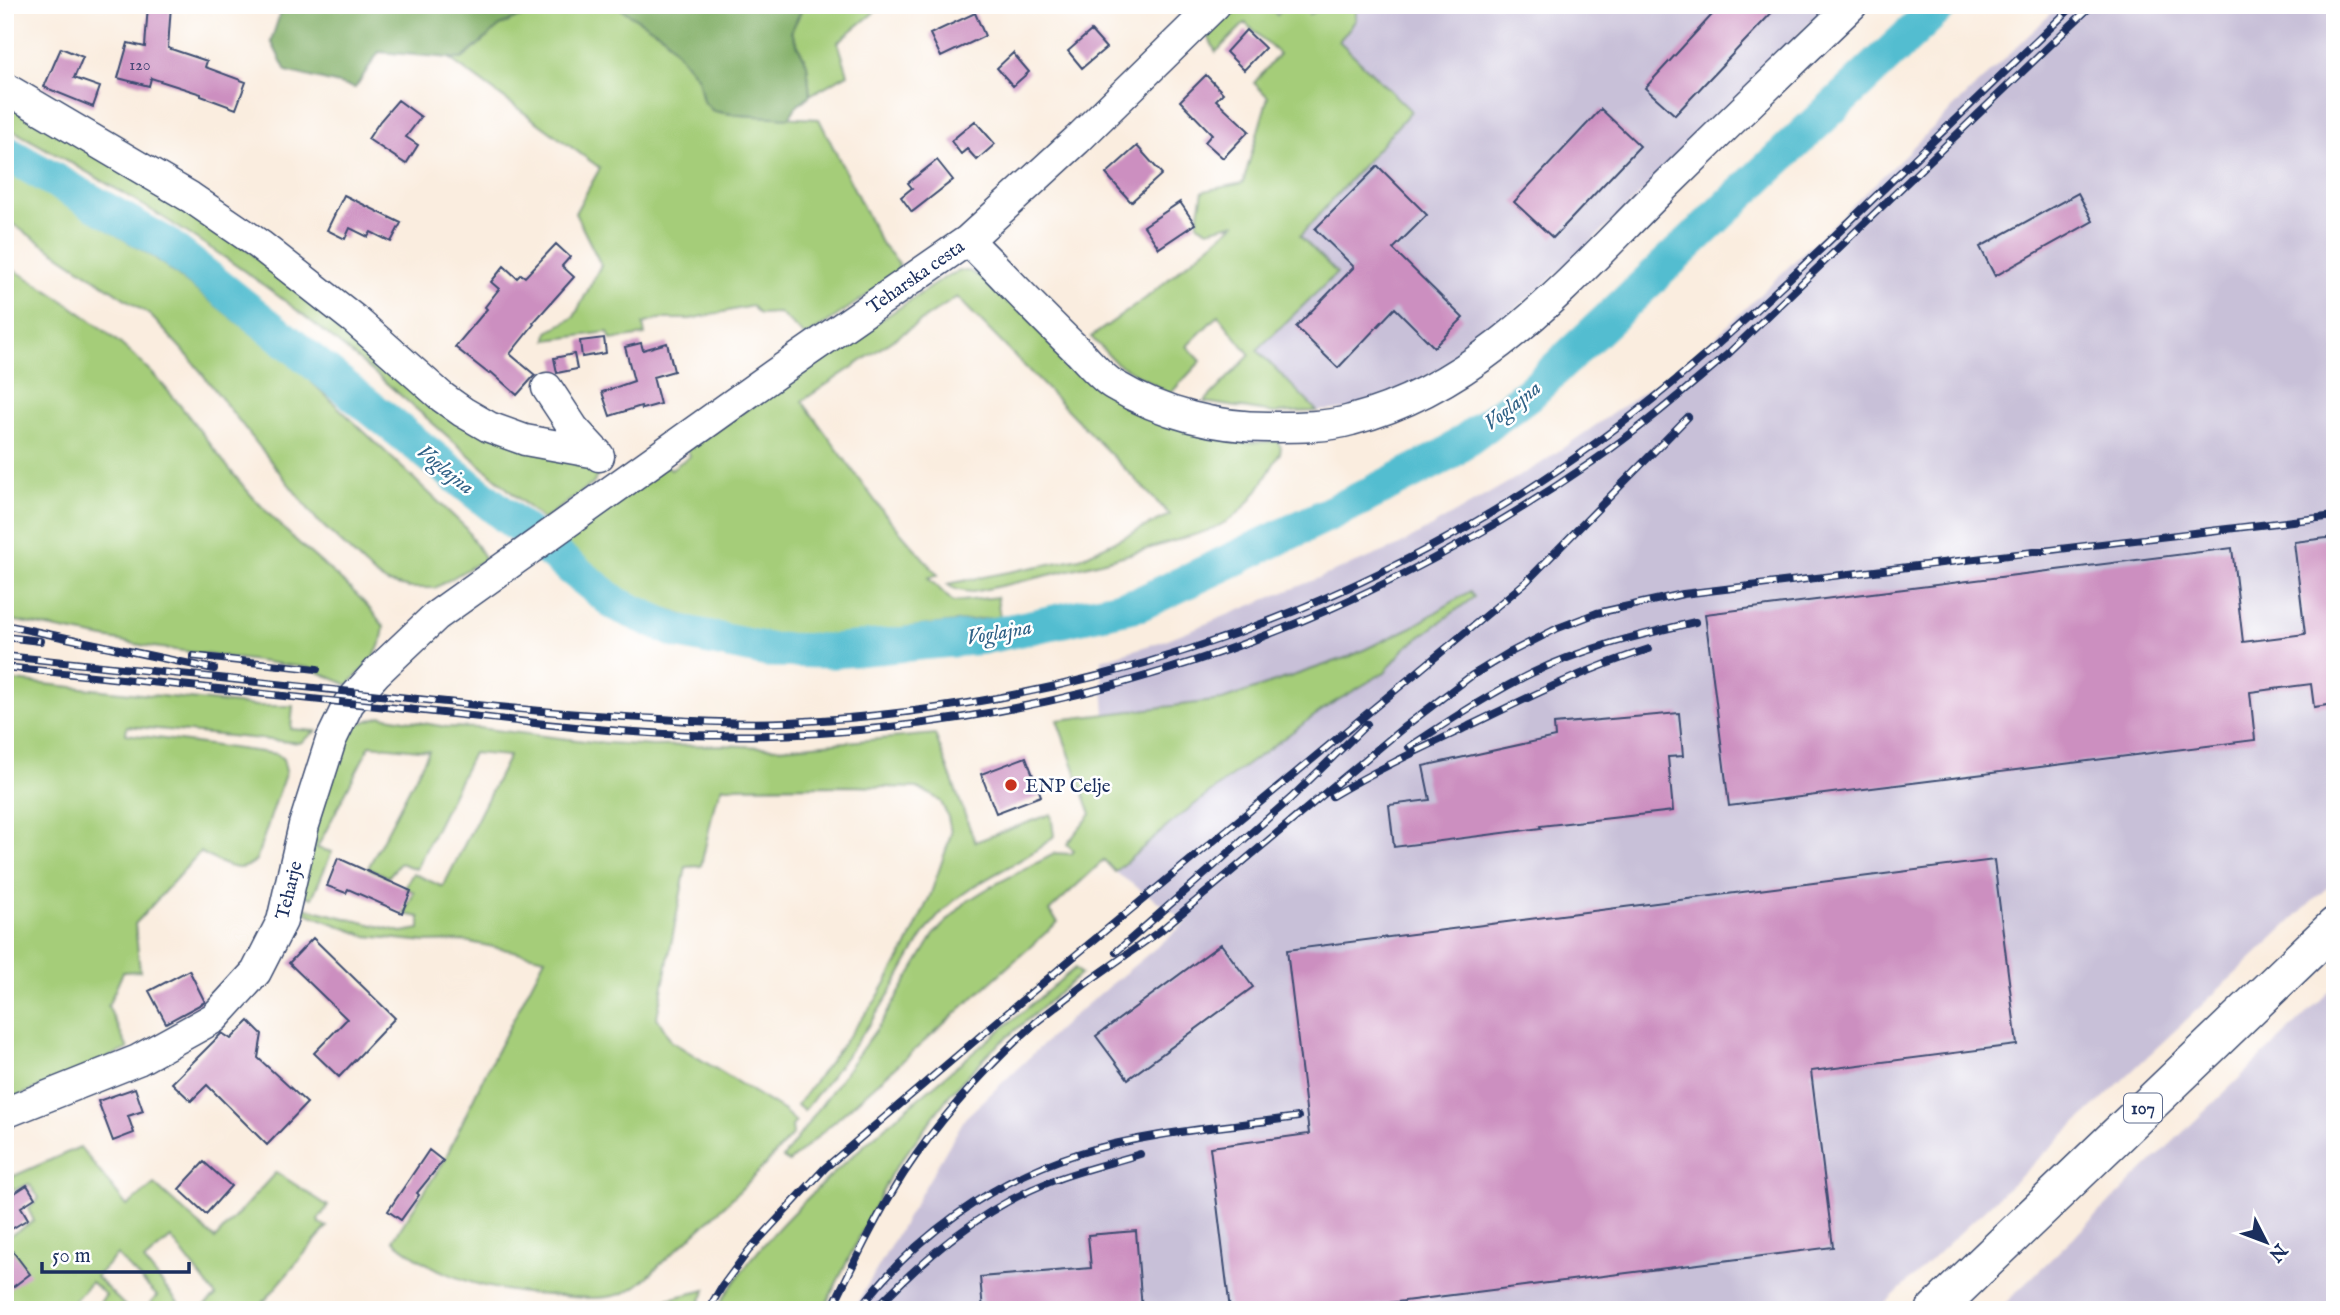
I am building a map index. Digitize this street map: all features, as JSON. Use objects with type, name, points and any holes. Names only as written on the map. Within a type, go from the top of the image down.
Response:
[{"type":"main road","name":"107","points":[[1935,1310],[2335,926]]},
{"type":"street","name":"Teharska cesta","points":[[584,510],[968,240],[1077,140],[1215,5]]},
{"type":"street","points":[[968,240],[1041,316],[1113,384],[1154,404],[1200,421],[1250,428],[1299,427],[1350,421],[1405,402],[1459,374],[1528,323],[1743,109],[1852,5]]},
{"type":"street","points":[[5,88],[190,197],[260,245],[355,319],[442,397],[463,412],[489,428],[525,440],[597,453]]},
{"type":"street","points":[[547,388],[574,429],[624,481]]},
{"type":"street","name":"Teharje","points":[[5,1112],[138,1060],[215,1018],[256,972],[282,921],[304,825],[331,740],[349,703],[377,672],[436,616],[584,510]]},
{"type":"shaded area","points":[[1356,5],[1827,5],[1708,129],[1566,266],[1449,365],[1350,409],[1317,411],[1257,350],[1337,274],[1300,236],[1410,111],[1339,41],[1356,20]]},
{"type":"shaded area","points":[[2060,5],[2335,5],[2335,880],[1878,1310],[853,1310],[965,1118],[1073,1016],[1187,922],[1115,872],[1177,818],[1299,727],[1269,685],[1222,700],[1105,714],[1101,660],[1163,641],[1398,546],[1540,464],[1699,353]]},
{"type":"shaded area","points":[[2335,986],[2335,1310],[1998,1310]]},
{"type":"green space","points":[[283,5],[566,5],[531,12],[501,25],[462,59],[379,52],[355,88],[286,71],[271,41]]},
{"type":"green space","points":[[566,5],[615,5],[664,36],[698,78],[703,101],[713,111],[738,115],[819,119],[881,243],[899,263],[897,275],[806,337],[779,313],[759,314],[752,306],[690,319],[659,319],[643,324],[645,335],[611,340],[608,332],[547,340],[548,332],[574,317],[601,265],[575,213],[600,168],[450,59],[462,59],[501,25],[531,12]]},
{"type":"green space","points":[[615,5],[804,5],[791,32],[807,64],[810,95],[796,107],[789,118],[713,111],[703,101],[698,78],[664,36]]},
{"type":"green space","points":[[804,5],[883,5],[838,42],[848,74],[810,95],[807,64],[791,31]]},
{"type":"green space","points":[[1231,5],[1268,5],[1277,15],[1286,5],[1305,5],[1309,14],[1334,5],[1356,5],[1356,20],[1339,41],[1411,111],[1300,236],[1337,273],[1257,350],[1317,411],[1274,413],[1204,402],[1250,355],[1218,315],[1187,346],[1201,361],[1170,394],[1115,362],[1091,337],[1146,298],[1236,223],[1208,230],[1197,224],[1203,191],[1243,183],[1268,97],[1254,83],[1279,54],[1245,23],[1216,52],[1206,33]]},
{"type":"green space","points":[[5,102],[189,204],[439,401],[594,466],[597,475],[594,483],[543,520],[368,367],[258,281],[134,200],[5,126]]},
{"type":"green space","points":[[5,169],[155,258],[301,372],[465,527],[485,559],[435,588],[410,588],[388,583],[376,576],[317,520],[189,357],[151,316],[5,219]]},
{"type":"green space","points":[[5,265],[82,313],[151,372],[257,501],[373,612],[384,627],[380,645],[372,659],[348,685],[309,668],[146,646],[5,619]]},
{"type":"green space","points":[[969,271],[986,280],[1186,430],[1245,443],[1277,441],[1281,447],[1280,453],[1253,497],[1240,512],[1217,527],[1143,550],[1071,570],[973,592],[959,590],[947,584],[1080,558],[1170,515],[957,297],[802,401],[884,513],[938,575],[928,578],[953,602],[997,597],[1000,617],[787,639],[685,616],[629,594],[593,571],[562,542],[666,465],[671,469],[690,456],[687,449],[947,276]]},
{"type":"green space","points":[[1470,591],[1474,597],[1405,648],[1385,672],[1328,706],[1237,772],[1177,818],[1115,872],[1104,860],[1049,911],[1058,922],[789,1162],[783,1158],[883,1020],[935,933],[966,902],[990,887],[1056,853],[1071,854],[1074,851],[1067,844],[1091,814],[1057,720],[1222,700],[1351,656],[1412,627]]},
{"type":"green space","points":[[5,680],[257,706],[293,706],[291,729],[316,731],[300,743],[127,726],[126,734],[277,754],[283,759],[286,771],[256,860],[243,868],[236,868],[200,852],[135,924],[140,971],[123,972],[108,1006],[128,1049],[5,1102]]},
{"type":"green space","points":[[381,716],[447,727],[653,746],[724,745],[779,748],[935,734],[975,842],[1051,814],[1054,836],[1027,856],[970,889],[944,910],[919,943],[874,1018],[804,1111],[797,1105],[876,1000],[907,946],[930,896],[948,844],[951,833],[948,817],[941,802],[917,788],[723,787],[715,802],[701,866],[686,867],[657,1017],[671,1041],[784,1111],[796,1122],[792,1126],[793,1134],[716,1213],[634,1288],[607,1297],[584,1298],[516,1292],[472,1283],[451,1275],[431,1266],[393,1240],[444,1161],[545,958],[465,941],[426,942],[366,936],[303,912],[305,908],[402,932],[420,929],[420,917],[404,914],[414,892],[405,888],[413,873],[443,887],[509,756],[473,753],[416,869],[400,863],[388,877],[368,868],[429,751],[370,745],[317,848],[332,852],[312,898],[299,894],[324,794],[352,726]]},
{"type":"green space","points":[[1075,968],[1081,974],[991,1051],[951,1093],[891,1174],[823,1310],[716,1310],[761,1248],[813,1193],[905,1109]]},
{"type":"green space","points":[[80,1147],[127,1206],[154,1184],[215,1239],[276,1172],[328,1206],[318,1220],[327,1227],[257,1310],[199,1310],[216,1296],[171,1238],[144,1261],[184,1310],[144,1310],[157,1296],[117,1255],[96,1277],[129,1310],[93,1310],[106,1295],[91,1282],[72,1303],[80,1310],[5,1310],[5,1238],[34,1221],[28,1209],[39,1198],[29,1184],[14,1190],[7,1179]]},
{"type":"green space","points":[[706,1290],[696,1310],[580,1310],[582,1306],[633,1307]]},
{"type":"building","points":[[148,5],[171,5],[168,48],[207,61],[205,67],[246,82],[236,109],[151,78],[149,86],[118,78],[128,43],[145,47]]},
{"type":"building","points":[[1721,5],[1779,5],[1675,115],[1645,88]]},
{"type":"building","points":[[975,13],[985,36],[941,57],[930,34]]},
{"type":"building","points":[[1246,30],[1265,48],[1244,70],[1226,52]]},
{"type":"building","points":[[1091,31],[1106,48],[1082,68],[1068,51]]},
{"type":"building","points":[[61,48],[83,57],[74,78],[100,87],[93,107],[44,87]]},
{"type":"building","points":[[1013,53],[1029,72],[1013,86],[997,68]]},
{"type":"building","points":[[1206,75],[1223,93],[1216,100],[1249,131],[1223,158],[1205,142],[1212,134],[1180,101]]},
{"type":"building","points":[[398,100],[421,117],[406,137],[418,145],[406,164],[368,139]]},
{"type":"building","points":[[1601,109],[1640,146],[1553,238],[1514,202]]},
{"type":"building","points":[[975,121],[995,144],[977,160],[967,149],[961,154],[951,141]]},
{"type":"building","points":[[1137,146],[1162,174],[1131,202],[1106,174]]},
{"type":"building","points":[[937,160],[953,180],[912,212],[901,197],[912,188],[908,183]]},
{"type":"building","points":[[1378,166],[1427,215],[1393,249],[1463,318],[1434,347],[1395,308],[1338,368],[1296,327],[1354,267],[1315,229]]},
{"type":"building","points":[[2078,193],[2093,221],[1995,276],[1980,247]]},
{"type":"building","points":[[344,195],[401,223],[391,242],[371,232],[368,237],[350,228],[345,239],[327,230]]},
{"type":"building","points":[[1180,202],[1195,224],[1159,248],[1144,226]]},
{"type":"building","points":[[556,244],[570,257],[562,266],[574,277],[533,323],[510,354],[535,375],[517,395],[491,372],[489,374],[455,347],[487,309],[485,307],[499,289],[491,282],[504,266],[517,278],[521,274],[525,277]]},
{"type":"building","points":[[604,338],[606,353],[582,357],[580,341]]},
{"type":"building","points":[[641,343],[643,350],[667,343],[674,371],[653,377],[660,404],[642,409],[641,406],[610,416],[602,392],[634,381],[625,347]]},
{"type":"building","points":[[574,354],[577,369],[557,373],[554,358]]},
{"type":"building","points":[[2335,537],[2335,704],[2314,707],[2311,684],[2250,692],[2255,740],[1729,806],[1705,614],[2232,548],[2243,642],[2305,634],[2294,542]]},
{"type":"building","points":[[1679,713],[1683,756],[1668,757],[1673,811],[1540,826],[1541,828],[1394,847],[1389,805],[1430,800],[1423,766],[1555,737],[1554,724]]},
{"type":"building","name":"ENP Celje","points":[[1026,757],[1041,796],[996,813],[981,774]]},
{"type":"building","points":[[338,858],[411,891],[402,913],[348,889],[346,893],[327,886]]},
{"type":"building","points":[[1994,860],[2017,1045],[1811,1071],[1833,1247],[1333,1310],[1230,1310],[1210,1147],[1309,1134],[1287,950]]},
{"type":"building","points":[[313,938],[395,1018],[339,1077],[314,1053],[347,1019],[289,963]]},
{"type":"building","points":[[1221,944],[1253,987],[1128,1079],[1096,1036]]},
{"type":"building","points":[[189,970],[205,1002],[166,1023],[149,991]]},
{"type":"building","points":[[249,1021],[262,1034],[258,1058],[307,1103],[267,1145],[207,1085],[191,1101],[172,1083],[222,1033],[231,1039]]},
{"type":"building","points":[[135,1088],[143,1111],[128,1116],[134,1133],[113,1141],[98,1101]]},
{"type":"building","points":[[429,1150],[443,1161],[417,1193],[419,1195],[401,1220],[388,1211]]},
{"type":"building","points":[[204,1162],[231,1186],[206,1214],[179,1189]]},
{"type":"building","points":[[5,1181],[13,1194],[27,1185],[35,1198],[21,1207],[28,1219],[5,1233]]},
{"type":"building","points":[[1136,1231],[1142,1310],[983,1310],[980,1277],[1091,1268],[1088,1235]]},
{"type":"building","points":[[5,1241],[30,1274],[5,1293]]},
{"type":"waterway","name":"Voglajna","points":[[5,152],[166,244],[616,604],[676,631],[768,650],[833,651],[983,637],[1139,604],[1446,455],[1531,392],[1941,5]]},
{"type":"railway","points":[[5,656],[534,710],[757,723],[891,714],[993,699],[1093,677],[1191,649],[1288,614],[1381,572],[1472,524],[1598,441],[1673,382],[1745,320],[2074,5]]},
{"type":"railway","points":[[5,667],[552,725],[688,735],[810,733],[930,722],[1047,701],[1162,671],[1274,632],[1384,584],[1490,527],[1592,462],[1662,410],[1728,354],[2092,5]]},
{"type":"railway","points":[[708,1310],[749,1250],[825,1168],[1071,959],[1526,582],[1688,417]]},
{"type":"railway","points":[[1035,1023],[1160,931],[1403,728],[1471,676],[1558,628],[1597,613],[1683,594],[2335,516]]},
{"type":"railway","points":[[1409,747],[1500,690],[1552,664],[1612,643],[1695,622]]},
{"type":"railway","points":[[5,625],[214,669]]},
{"type":"railway","points":[[5,637],[40,641]]},
{"type":"railway","points":[[1332,796],[1365,777],[1534,695],[1649,649]]},
{"type":"railway","points":[[193,656],[317,669]]},
{"type":"railway","points":[[1116,952],[1291,798],[1367,724]]},
{"type":"railway","points":[[831,1310],[884,1206],[934,1131],[968,1090],[1042,1017]]},
{"type":"railway","points":[[859,1310],[903,1259],[956,1215],[985,1196],[1045,1166],[1077,1154],[1131,1140],[1298,1117]]},
{"type":"railway","points":[[874,1310],[956,1235],[1002,1205],[1052,1181],[1140,1154]]},
{"type":"place","name":"ENP Celje","points":[[1011,785]]}]
